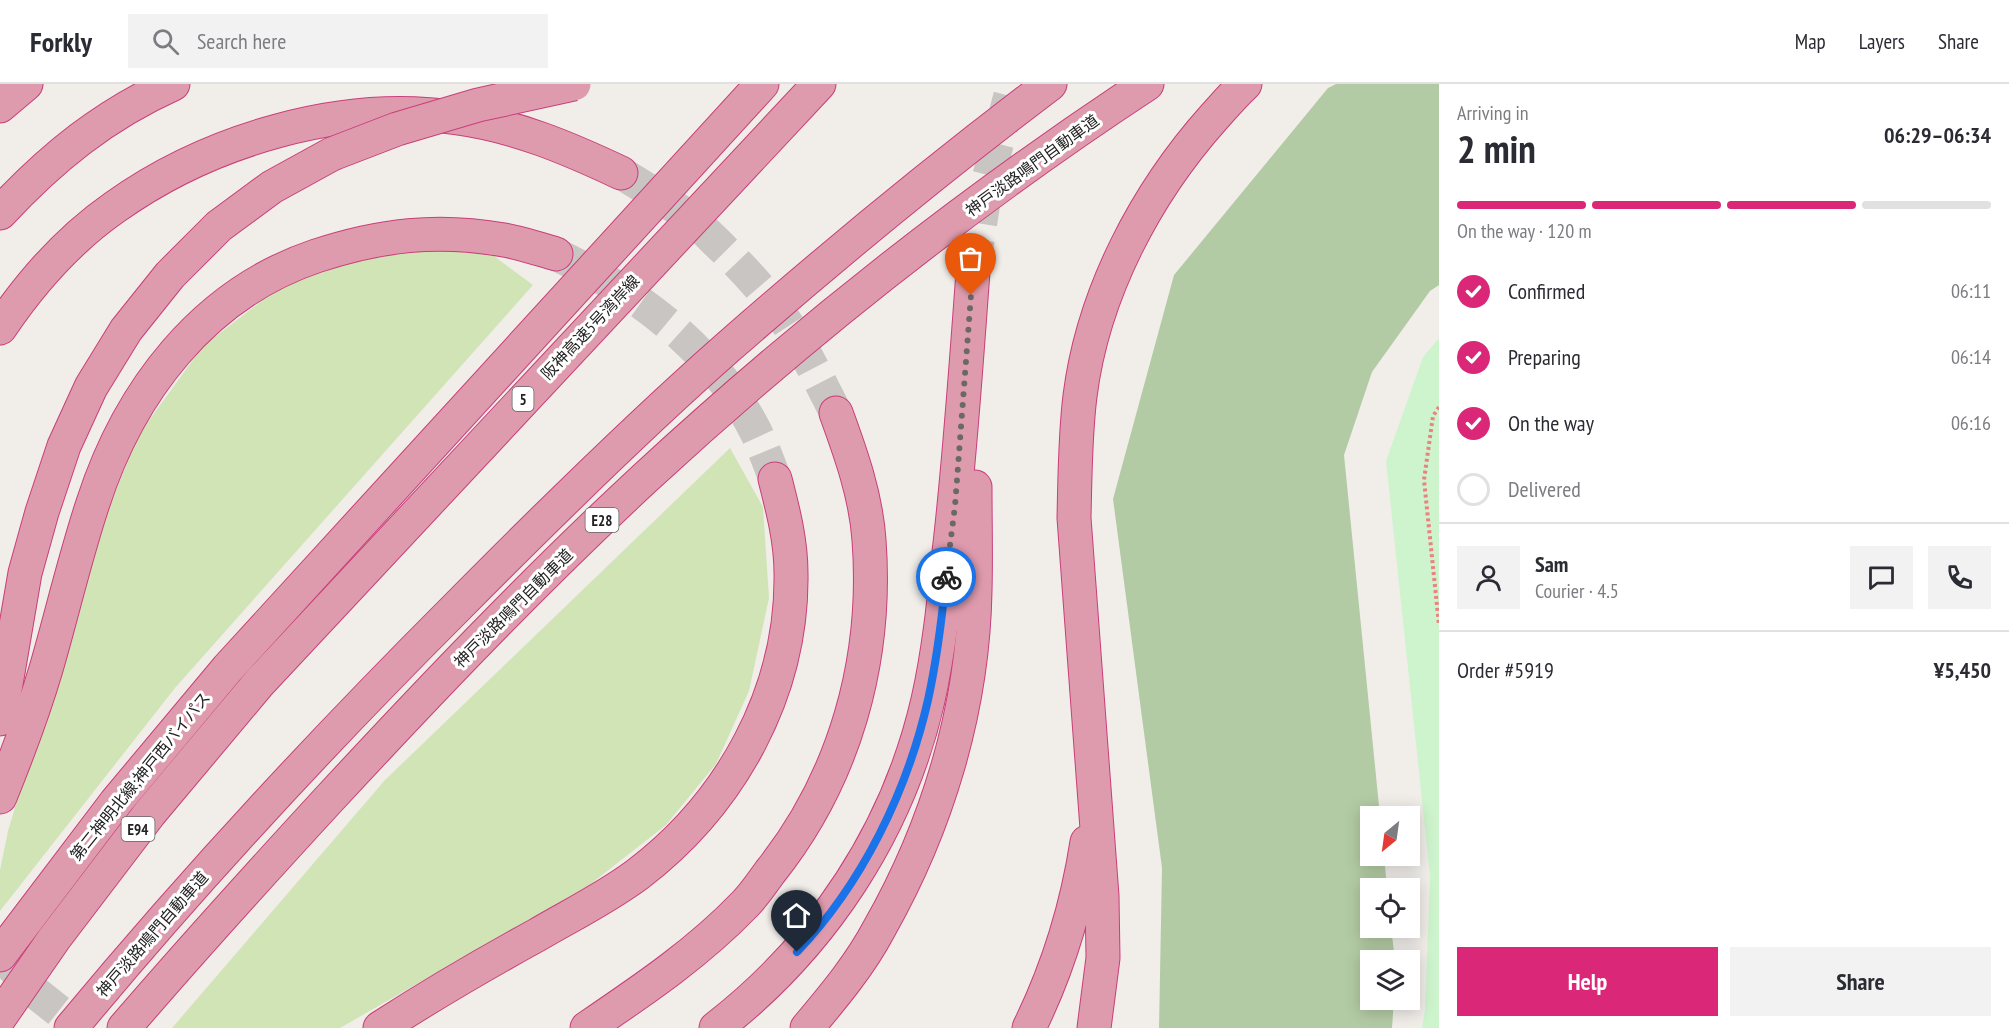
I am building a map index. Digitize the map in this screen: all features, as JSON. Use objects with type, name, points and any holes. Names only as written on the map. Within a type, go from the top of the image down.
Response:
[{"type":"highway","points":[[0,106],[26,84]]},
{"type":"highway","points":[[0,180],[36,151],[88,117],[155,84]]},
{"type":"highway","points":[[0,213],[43,169],[76,141],[146,96],[173,84]]},
{"type":"highway","points":[[0,719],[25,573],[64,446],[91,387],[126,330],[162,284],[219,226],[272,187],[332,154],[397,129],[458,111],[574,84]]},
{"type":"highway","name":"5","points":[[263,628],[762,84]]},
{"type":"highway","name":"阪神高速5号湾岸線","points":[[289,651],[819,84]]},
{"type":"highway","name":"神戸淡路鳴門自動車道","points":[[71,1028],[244,829],[375,688],[612,455],[725,350],[834,256],[957,155],[1050,84]]},
{"type":"highway","name":"神戸淡路鳴門自動車道","points":[[124,1028],[275,858],[405,717],[526,593],[646,478],[860,293],[993,192],[1146,84]]},
{"type":"highway","points":[[1100,1028],[1103,958],[1102,896],[1094,763],[1074,518],[1075,459],[1080,394],[1092,337],[1110,283],[1134,229],[1162,182],[1198,135],[1245,84]]},
{"type":"highway","points":[[0,328],[18,301],[62,251],[114,207],[167,174],[223,149],[284,130],[343,118],[404,114],[457,117],[508,128],[566,147],[621,173]]},
{"type":"highway","points":[[0,797],[25,736],[93,502],[113,452],[137,405],[167,360],[204,321],[245,290],[293,264],[346,246],[401,235],[456,234],[505,240],[556,254]]},
{"type":"highway","points":[[716,1028],[766,985],[812,936],[852,881],[880,831],[914,750],[928,700],[939,641],[955,506],[973,272],[975,593],[969,666],[956,735],[937,803],[912,866],[879,931],[838,991],[807,1028]]},
{"type":"highway","points":[[587,1028],[702,945],[746,903],[788,850],[819,797],[846,737],[863,664],[869,611],[869,539],[858,474],[836,413]]},
{"type":"highway","points":[[380,1028],[537,934],[591,905],[628,880],[678,840],[714,800],[741,759],[760,723],[780,668],[788,620],[791,573],[787,528],[775,479]]},
{"type":"highway","name":"第二神明北線;神戸西バイパス","points":[[0,955],[116,802],[263,628]]},
{"type":"highway","name":"第二神明北線;神戸西バイパス","points":[[0,1017],[54,939],[150,813],[259,683],[289,651]]},
{"type":"highway","points":[[1029,1028],[1044,998],[1062,952],[1075,904],[1092,806],[1094,763]]},
{"type":"highway","points":[[1094,1028],[1103,958]]},
{"type":"path","points":[[1439,407],[1433,416],[1424,480],[1439,625]]},
{"type":"green space","points":[[1336,84],[1439,84],[1439,285],[1430,291],[1372,372],[1344,455],[1379,806],[1360,806],[1360,866],[1385,866],[1386,878],[1360,878],[1360,938],[1392,938],[1394,950],[1360,950],[1360,1010],[1393,1010],[1392,1028],[1159,1028],[1162,868],[1113,499],[1174,275],[1328,88]]},
{"type":"green space","points":[[433,246],[490,253],[533,285],[175,688],[0,911],[0,870],[8,831],[95,540],[139,434],[203,346],[264,299],[326,265]]},
{"type":"green space","points":[[1439,338],[1439,1028],[1422,1028],[1425,1009],[1430,876],[1386,461],[1423,357]]},
{"type":"green space","points":[[730,448],[763,507],[769,598],[749,691],[716,764],[666,825],[588,886],[340,1028],[172,1028],[385,780]]},
{"type":"tunnel","points":[[973,272],[987,183],[1013,84]]},
{"type":"tunnel","points":[[621,173],[668,202],[690,219],[748,275],[790,327],[836,413]]},
{"type":"tunnel","points":[[556,254],[628,294],[691,345],[710,365],[743,409],[764,449],[775,479]]},
{"type":"tunnel","points":[[0,954],[36,993],[80,1028]]},
{"type":"way so far","points":[[946,577],[955,506],[971,295]]},
{"type":"route","points":[[797,952],[812,936],[852,881],[880,831],[899,789],[914,750],[928,700],[939,641],[946,577]]}]
